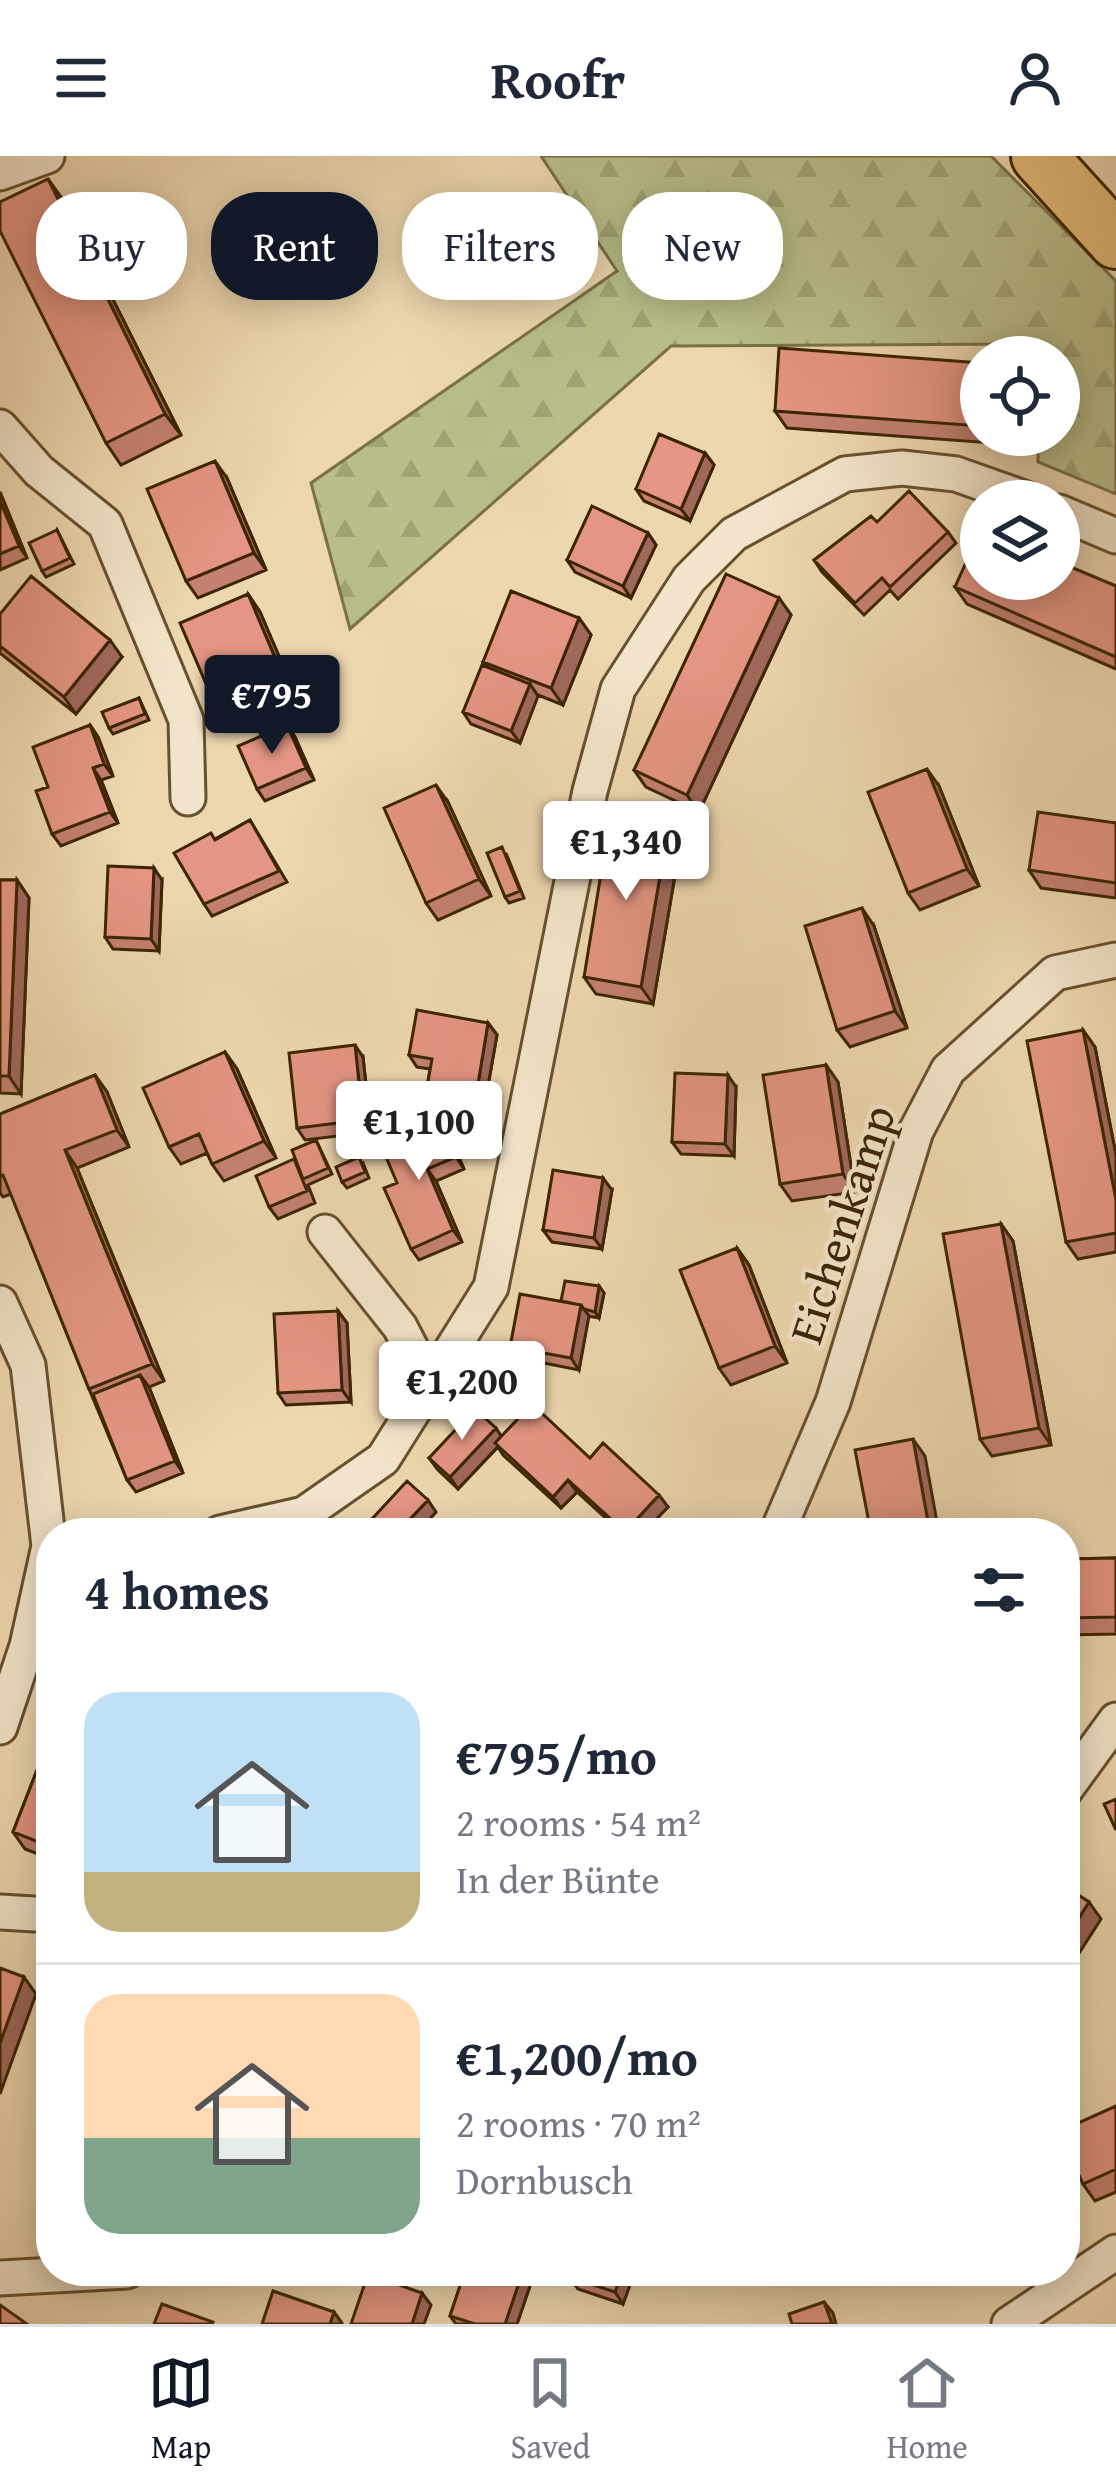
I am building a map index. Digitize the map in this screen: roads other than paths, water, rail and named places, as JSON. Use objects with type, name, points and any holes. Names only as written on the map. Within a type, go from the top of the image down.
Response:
[{"type":"main road","points":[[1039,156],[1116,241]]},
{"type":"street","points":[[0,173],[47,156]]},
{"type":"street","points":[[0,427],[39,471],[105,524],[186,720],[188,798]]},
{"type":"street","points":[[286,1518],[304,1514],[382,1459],[491,1287],[590,791],[618,689],[689,579],[734,534],[845,474],[902,468],[973,480]]},
{"type":"street","points":[[1080,521],[1116,536]]},
{"type":"street","name":"Eichenkamp","points":[[783,1518],[833,1402],[916,1132],[948,1070],[1055,974],[1116,960]]},
{"type":"street","points":[[325,1232],[400,1327],[430,1385]]},
{"type":"street","points":[[0,1303],[28,1365],[47,1518]]},
{"type":"street","points":[[0,1727],[12,1654],[36,1586]]},
{"type":"street","points":[[1080,1769],[1116,1720]]},
{"type":"street","points":[[0,1912],[36,1914]]},
{"type":"street","points":[[1080,2276],[1116,2252]]},
{"type":"street","points":[[0,2278],[36,2276]]},
{"type":"street","points":[[1009,2324],[1065,2286]]}]
